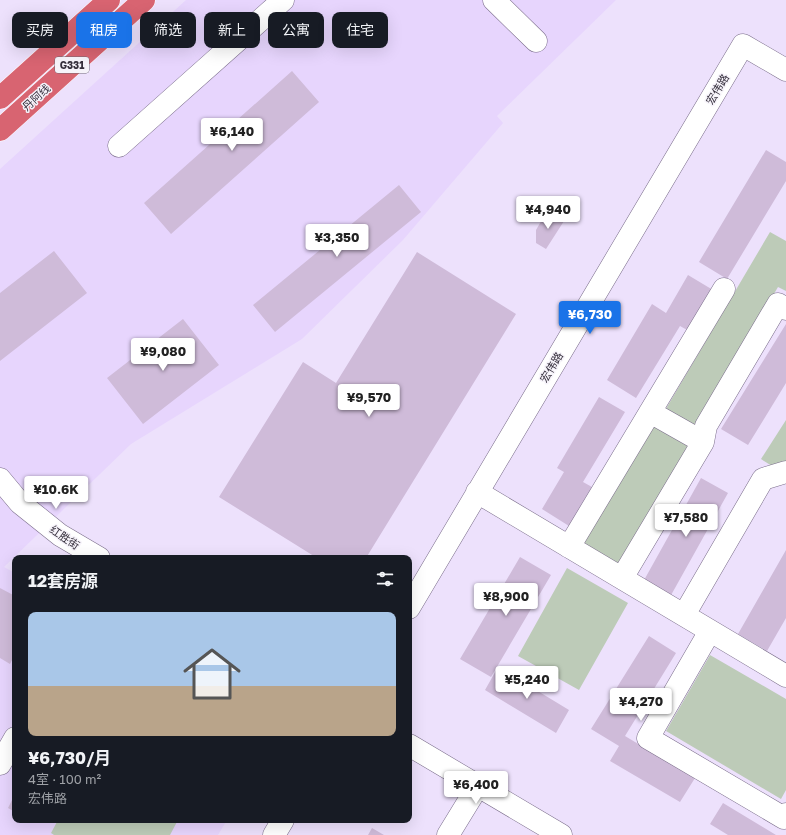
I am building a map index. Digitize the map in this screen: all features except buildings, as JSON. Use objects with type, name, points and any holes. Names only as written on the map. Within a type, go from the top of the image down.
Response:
[{"type":"highway","name":"G331","points":[[2,93],[109,0]]},
{"type":"highway","name":"丹阿线","points":[[0,130],[144,0]]},
{"type":"street","points":[[119,146],[283,0]]},
{"type":"street","points":[[500,2],[536,41]]},
{"type":"street","name":"宏伟路","points":[[412,603],[743,44],[786,70]]},
{"type":"street","points":[[569,547],[724,289]]},
{"type":"street","points":[[622,578],[703,442],[706,426],[778,304],[786,308]]},
{"type":"street","points":[[650,412],[703,442]]},
{"type":"street","points":[[684,615],[764,479],[786,472]]},
{"type":"street","name":"红胜街","points":[[0,479],[20,503],[60,535],[93,555]]},
{"type":"street","points":[[477,492],[786,676]]},
{"type":"street","points":[[710,631],[648,738],[784,818],[786,814]]},
{"type":"street","points":[[0,764],[12,743]]},
{"type":"street","points":[[412,747],[561,835]]},
{"type":"street","points":[[448,835],[478,786]]},
{"type":"street","points":[[274,835],[281,823]]},
{"type":"shaded area","points":[[186,0],[616,0],[497,116],[503,123],[403,240],[302,339],[131,444],[16,555],[12,555],[12,559],[4,567],[12,571],[12,823],[225,823],[218,835],[0,835],[0,169],[140,42],[140,48],[196,48],[196,12],[173,12]]},
{"type":"green space","points":[[770,232],[786,241],[786,291],[778,287],[694,430],[664,412]]},
{"type":"green space","points":[[786,420],[786,461],[772,466],[761,459]]},
{"type":"green space","points":[[652,422],[693,446],[622,566],[582,542]]},
{"type":"green space","points":[[567,568],[628,603],[579,690],[518,656]]},
{"type":"green space","points":[[710,655],[786,699],[786,790],[781,799],[666,731]]},
{"type":"green space","points":[[56,823],[176,823],[170,835],[54,835],[51,833]]}]
